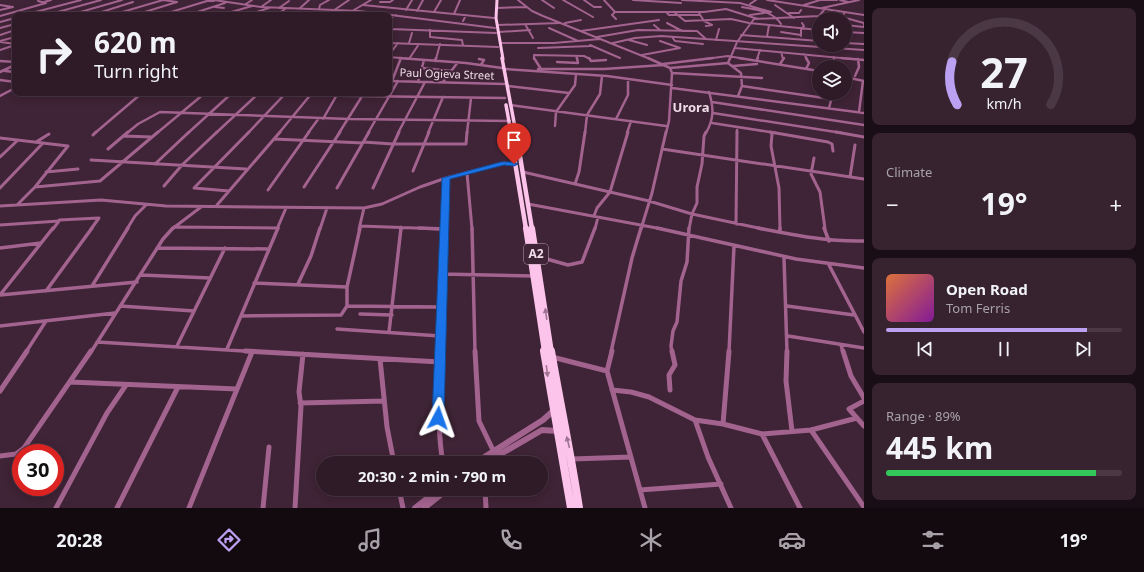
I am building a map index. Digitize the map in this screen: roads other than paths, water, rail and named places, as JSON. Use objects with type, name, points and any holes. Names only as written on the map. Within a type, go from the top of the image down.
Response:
[{"type":"highway","name":"A2","points":[[496,0],[499,45],[523,172],[561,412],[572,459],[579,508]]},
{"type":"highway","name":"A2","points":[[496,0],[494,18],[497,29]]},
{"type":"highway","name":"A2","points":[[506,85],[505,98],[510,121],[534,276],[553,411],[564,460],[571,508]]},
{"type":"street","points":[[38,1],[43,2],[52,0]]},
{"type":"street","points":[[35,12],[81,0]]},
{"type":"street","points":[[58,12],[101,0]]},
{"type":"street","points":[[80,12],[122,0]]},
{"type":"street","points":[[122,12],[163,0],[174,0],[178,2],[145,12]]},
{"type":"street","points":[[171,12],[214,0],[262,7],[337,9],[368,12]]},
{"type":"street","points":[[246,4],[252,0]]},
{"type":"street","points":[[262,7],[271,0]]},
{"type":"street","points":[[299,9],[309,0]]},
{"type":"street","points":[[319,9],[320,5],[329,0]]},
{"type":"street","points":[[332,12],[349,0]]},
{"type":"street","points":[[353,10],[371,0]]},
{"type":"street","points":[[380,2],[390,2],[393,0]]},
{"type":"street","points":[[406,10],[412,0]]},
{"type":"street","points":[[417,11],[423,0]]},
{"type":"street","points":[[434,12],[441,0]]},
{"type":"street","points":[[454,14],[460,0]]},
{"type":"street","points":[[518,0],[543,16],[664,64],[670,68],[672,73],[672,86],[662,149],[643,225],[632,258],[607,371],[646,508]]},
{"type":"street","points":[[542,0],[554,8]]},
{"type":"street","points":[[563,0],[593,17]]},
{"type":"street","points":[[584,0],[594,7],[601,7]]},
{"type":"street","points":[[604,0],[615,12],[622,14],[655,12],[677,15],[699,15]]},
{"type":"street","points":[[633,0],[681,3]]},
{"type":"street","points":[[682,0],[751,4],[763,6],[771,12],[748,15]]},
{"type":"street","points":[[767,0],[845,12]]},
{"type":"street","points":[[803,6],[820,0],[837,0]]},
{"type":"street","points":[[840,0],[849,2]]},
{"type":"street","points":[[822,8],[859,0]]},
{"type":"street","points":[[279,8],[289,1]]},
{"type":"street","points":[[749,1],[755,1]]},
{"type":"street","points":[[734,10],[755,1]]},
{"type":"street","points":[[14,12],[46,3],[43,2]]},
{"type":"street","points":[[101,12],[133,2]]},
{"type":"street","points":[[198,12],[226,2]]},
{"type":"street","points":[[0,5],[13,7],[0,10]]},
{"type":"street","points":[[363,5],[494,18]]},
{"type":"street","points":[[775,5],[794,18]]},
{"type":"street","points":[[232,12],[253,6]]},
{"type":"street","points":[[214,7],[224,8]]},
{"type":"street","points":[[256,12],[270,7]]},
{"type":"street","points":[[496,8],[527,7]]},
{"type":"street","points":[[640,7],[645,12]]},
{"type":"street","points":[[742,7],[766,13],[778,19],[781,24]]},
{"type":"street","points":[[279,12],[284,8]]},
{"type":"street","points":[[822,8],[824,10],[822,12]]},
{"type":"street","points":[[666,13],[725,9],[734,10],[758,19],[812,17]]},
{"type":"street","points":[[790,14],[799,13],[800,10]]},
{"type":"street","points":[[419,18],[426,12]]},
{"type":"street","points":[[615,12],[612,15],[616,19]]},
{"type":"street","points":[[674,12],[685,21],[731,19],[750,23],[812,30]]},
{"type":"street","points":[[698,12],[704,21],[712,25],[706,26]]},
{"type":"street","points":[[0,16],[12,13]]},
{"type":"street","points":[[441,22],[447,13]]},
{"type":"street","points":[[852,13],[864,16]]},
{"type":"street","points":[[392,15],[497,29],[525,24],[563,23],[581,20]]},
{"type":"street","points":[[392,17],[396,15]]},
{"type":"street","points":[[463,21],[466,15]]},
{"type":"street","points":[[0,22],[12,19]]},
{"type":"street","points":[[728,63],[741,35],[750,23],[758,19]]},
{"type":"street","points":[[580,31],[659,20]]},
{"type":"street","points":[[724,20],[731,22]]},
{"type":"street","points":[[852,20],[864,23],[864,26]]},
{"type":"street","points":[[667,23],[683,32]]},
{"type":"street","points":[[802,23],[804,26],[801,29],[802,39]]},
{"type":"street","points":[[525,24],[530,30],[533,38]]},
{"type":"street","points":[[0,28],[12,25]]},
{"type":"street","points":[[654,25],[660,30]]},
{"type":"street","points":[[767,37],[769,25]]},
{"type":"street","points":[[852,25],[864,26]]},
{"type":"street","points":[[549,28],[620,58]]},
{"type":"street","points":[[392,29],[530,30]]},
{"type":"street","points":[[716,40],[719,29]]},
{"type":"street","points":[[430,30],[430,37],[462,40],[463,46]]},
{"type":"street","points":[[595,37],[633,30],[660,30],[683,32],[696,31],[706,39]]},
{"type":"street","points":[[0,35],[12,31]]},
{"type":"street","points":[[781,32],[801,35]]},
{"type":"street","points":[[852,32],[864,33]]},
{"type":"street","points":[[409,43],[412,33]]},
{"type":"street","points":[[741,35],[812,40]]},
{"type":"street","points":[[612,44],[628,39],[650,36],[864,50]]},
{"type":"street","points":[[672,37],[675,40],[703,44]]},
{"type":"street","points":[[1,42],[12,38]]},
{"type":"street","points":[[392,43],[463,46],[601,39]]},
{"type":"street","points":[[628,39],[647,46]]},
{"type":"street","points":[[642,55],[680,48],[660,41]]},
{"type":"street","points":[[1,42],[12,44]]},
{"type":"street","points":[[392,52],[398,43]]},
{"type":"street","points":[[852,43],[864,44]]},
{"type":"street","points":[[409,59],[419,44]]},
{"type":"street","points":[[435,61],[440,44]]},
{"type":"street","points":[[0,50],[12,46]]},
{"type":"street","points":[[538,48],[591,46]]},
{"type":"street","points":[[735,48],[864,60]]},
{"type":"street","points":[[757,60],[760,50]]},
{"type":"street","points":[[780,64],[784,58],[781,52]]},
{"type":"street","points":[[804,54],[809,61],[806,69]]},
{"type":"street","points":[[541,69],[538,62],[534,61],[534,55],[587,57],[591,61],[606,60]]},
{"type":"street","points":[[392,56],[481,64],[504,69],[533,70],[628,79],[709,92],[864,113]]},
{"type":"street","points":[[557,62],[578,63],[576,56]]},
{"type":"street","points":[[533,70],[566,68],[588,69],[664,64],[694,59],[732,56],[812,70]]},
{"type":"street","points":[[392,79],[401,58]]},
{"type":"street","points":[[479,59],[484,60],[481,64]]},
{"type":"street","points":[[855,76],[859,67],[858,59]]},
{"type":"street","points":[[418,82],[424,60]]},
{"type":"street","points":[[0,61],[12,63]]},
{"type":"street","points":[[588,69],[591,61]]},
{"type":"street","points":[[443,82],[458,62]]},
{"type":"street","points":[[565,63],[566,68]]},
{"type":"street","points":[[670,68],[728,63],[739,70],[742,77],[742,86],[738,96]]},
{"type":"street","points":[[733,66],[757,64]]},
{"type":"street","points":[[1,71],[12,66]]},
{"type":"street","points":[[421,68],[452,71]]},
{"type":"street","points":[[1,71],[12,72]]},
{"type":"street","points":[[672,73],[762,78]]},
{"type":"street","points":[[555,126],[556,112],[575,85],[576,74]]},
{"type":"street","points":[[575,184],[579,172],[587,115],[600,94],[602,76]]},
{"type":"street","points":[[616,119],[628,95],[628,79]]},
{"type":"street","points":[[852,79],[863,81],[859,112]]},
{"type":"street","points":[[0,80],[12,82]]},
{"type":"street","name":"Paul Ogieva Street","points":[[392,81],[506,85],[569,93]]},
{"type":"street","points":[[392,92],[398,81]]},
{"type":"street","points":[[373,188],[393,144],[425,82]]},
{"type":"street","points":[[742,86],[812,95]]},
{"type":"street","points":[[0,96],[12,90]]},
{"type":"street","points":[[0,92],[7,92]]},
{"type":"street","points":[[670,390],[669,375],[675,365],[671,346],[676,322],[681,281],[687,262],[688,235],[692,214],[697,203],[697,187],[704,136],[712,123],[712,102],[709,92]]},
{"type":"street","points":[[93,135],[138,96]]},
{"type":"street","points":[[35,186],[98,182],[201,96]]},
{"type":"street","points":[[155,164],[229,96]]},
{"type":"street","points":[[164,186],[182,165],[255,96]]},
{"type":"street","points":[[229,191],[195,189],[212,168],[238,144],[283,96]]},
{"type":"street","points":[[217,205],[246,169],[274,139],[310,96]]},
{"type":"street","points":[[268,190],[336,96]]},
{"type":"street","points":[[354,96],[505,98]]},
{"type":"street","points":[[304,187],[349,120],[362,97]]},
{"type":"street","points":[[337,188],[389,97]]},
{"type":"street","points":[[413,171],[435,120],[443,97]]},
{"type":"street","points":[[274,139],[393,144],[466,144],[471,98]]},
{"type":"street","points":[[829,108],[831,100]]},
{"type":"street","points":[[712,102],[864,125]]},
{"type":"street","points":[[510,105],[666,126]]},
{"type":"street","points":[[108,149],[132,128],[156,113],[237,114],[349,120],[510,121]]},
{"type":"street","points":[[713,113],[864,137]]},
{"type":"street","points":[[536,256],[568,265],[582,262],[594,234],[597,208],[610,192],[630,121]]},
{"type":"street","points":[[712,123],[828,142],[832,144],[833,151]]},
{"type":"street","points":[[736,224],[738,176],[737,130]]},
{"type":"street","points":[[36,142],[49,134]]},
{"type":"street","points":[[772,134],[771,146],[779,188],[780,232]]},
{"type":"street","points":[[123,136],[152,137]]},
{"type":"street","points":[[0,138],[68,146],[17,205]]},
{"type":"street","points":[[0,157],[18,140]]},
{"type":"street","points":[[0,188],[43,143]]},
{"type":"street","points":[[850,177],[855,145]]},
{"type":"street","points":[[662,149],[864,179]]},
{"type":"street","points":[[814,158],[811,171],[813,179],[820,192],[824,225],[829,241]]},
{"type":"street","points":[[91,160],[246,169]]},
{"type":"street","points":[[0,206],[101,200],[146,205],[364,208],[382,204],[420,187],[446,178],[504,163],[516,165]]},
{"type":"street","points":[[46,172],[78,169]]},
{"type":"street","points":[[523,172],[649,201],[692,214],[736,224],[829,241],[864,241]]},
{"type":"street","points":[[467,173],[471,208],[472,267],[474,275],[474,345],[480,426],[493,450]]},
{"type":"street","points":[[442,456],[438,418],[440,307],[446,178]]},
{"type":"street","points":[[528,204],[643,225],[784,258],[829,265],[864,268]]},
{"type":"street","points":[[92,286],[135,216],[146,205]]},
{"type":"street","points":[[0,456],[16,454],[24,448],[137,282],[157,248],[174,226],[202,206]]},
{"type":"street","points":[[227,349],[286,208]]},
{"type":"street","points":[[298,284],[311,256],[327,208]]},
{"type":"street","points":[[241,316],[341,315],[344,313],[347,306],[346,287],[364,208]]},
{"type":"street","points":[[0,225],[99,218],[46,291]]},
{"type":"street","points":[[0,295],[59,220]]},
{"type":"street","points":[[174,226],[278,228]]},
{"type":"street","points":[[360,226],[443,229]]},
{"type":"street","points":[[389,332],[401,227]]},
{"type":"street","points":[[0,248],[41,243]]},
{"type":"street","points":[[723,424],[732,312],[734,246]]},
{"type":"street","points":[[157,248],[269,249]]},
{"type":"street","points":[[177,346],[225,248]]},
{"type":"street","points":[[784,258],[788,336],[786,381],[792,431]]},
{"type":"street","points":[[829,265],[864,332]]},
{"type":"street","points":[[442,274],[534,276]]},
{"type":"street","points":[[141,275],[210,278]]},
{"type":"street","points":[[0,295],[137,282]]},
{"type":"street","points":[[254,283],[346,287]]},
{"type":"street","points":[[120,306],[194,310]]},
{"type":"street","points":[[347,306],[440,307]]},
{"type":"street","points":[[787,306],[854,315]]},
{"type":"street","points":[[0,326],[94,314],[115,313]]},
{"type":"street","points":[[360,314],[392,315]]},
{"type":"street","points":[[0,391],[46,321]]},
{"type":"street","points":[[337,329],[440,336]]},
{"type":"street","points":[[788,336],[864,348]]},
{"type":"street","points":[[97,342],[440,362]]},
{"type":"street","points":[[841,345],[851,376],[864,398]]},
{"type":"street","points":[[189,508],[252,352]]},
{"type":"street","points":[[295,508],[300,451],[299,392],[303,354]]},
{"type":"street","points":[[552,357],[607,371]]},
{"type":"street","points":[[380,359],[384,400],[393,456]]},
{"type":"street","points":[[70,382],[237,389]]},
{"type":"street","points":[[56,508],[107,413],[126,385]]},
{"type":"street","points":[[117,508],[178,387]]},
{"type":"street","points":[[612,390],[631,392],[649,397],[694,420],[723,424],[762,434],[811,430],[857,418]]},
{"type":"street","points":[[300,403],[384,400]]},
{"type":"street","points":[[864,401],[849,407],[849,409],[864,426]]},
{"type":"street","points":[[485,456],[543,420],[553,411]]},
{"type":"street","points":[[694,420],[708,458],[731,508]]},
{"type":"street","points":[[497,456],[542,430],[557,431]]},
{"type":"street","points":[[811,430],[864,507]]},
{"type":"street","points":[[762,434],[800,508]]},
{"type":"street","points":[[263,508],[268,447]]},
{"type":"street","points":[[572,459],[631,457]]},
{"type":"street","points":[[640,490],[721,484]]},
{"type":"street","points":[[400,496],[403,508]]},
{"type":"street","points":[[415,508],[430,496]]},
{"type":"street","points":[[424,508],[439,496]]},
{"type":"street","points":[[485,496],[486,508]]},
{"type":"district","name":"Urora","points":[[691,107]]}]
